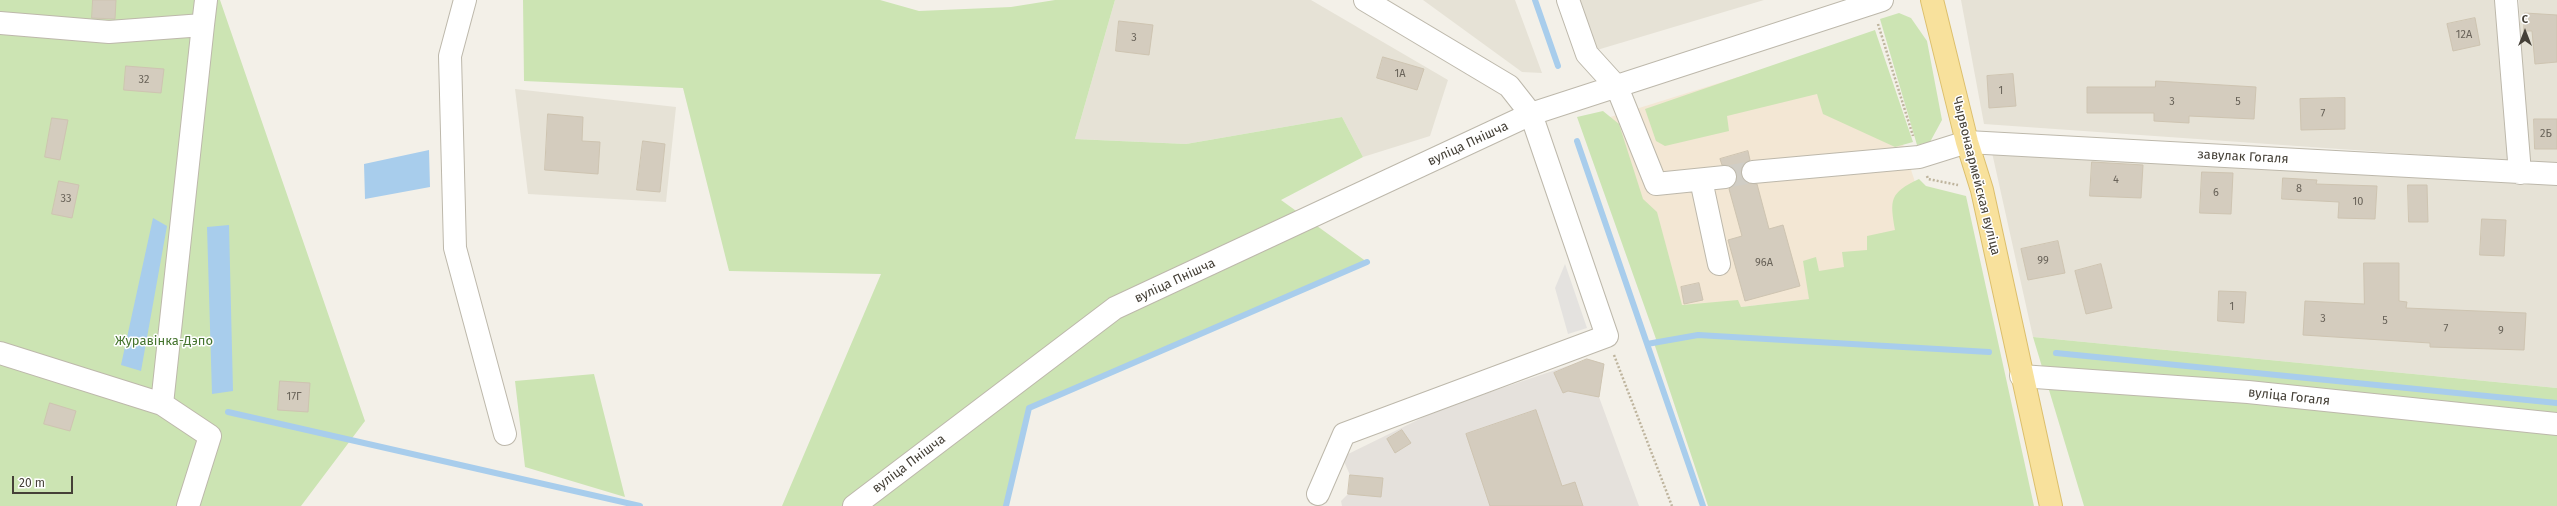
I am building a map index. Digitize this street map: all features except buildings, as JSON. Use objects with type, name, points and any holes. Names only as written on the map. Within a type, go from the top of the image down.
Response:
[{"type":"main road","name":"Чырвонаармейская вуліца","points":[[1932,0],[1967,142],[1982,190],[2021,376],[2051,506]]},
{"type":"street","points":[[162,404],[206,0]]},
{"type":"street","points":[[465,0],[450,56],[454,248],[505,434]]},
{"type":"street","points":[[1318,494],[1344,434],[1607,336],[1531,114],[1509,86],[1365,0]]},
{"type":"street","points":[[1568,0],[1586,54],[1616,87],[1656,184],[1725,177]]},
{"type":"street","points":[[2506,0],[2520,173]]},
{"type":"street","name":"вуліца Пнішча","points":[[854,506],[1115,308],[1531,114],[1616,87],[1846,6],[1877,2]]},
{"type":"street","points":[[0,23],[109,32],[203,25]]},
{"type":"street","name":"завулак Гогаля","points":[[1753,172],[1919,156],[1967,142],[2557,174]]},
{"type":"street","points":[[1701,180],[1719,264]]},
{"type":"street","points":[[0,353],[162,404],[210,436],[188,506]]},
{"type":"street","name":"вуліца Гогаля","points":[[2021,376],[2248,392],[2557,424]]},
{"type":"path","points":[[1877,2],[1919,156],[1928,179],[1982,190]]},
{"type":"path","points":[[1607,336],[1672,506]]},
{"type":"shaded area","points":[[1115,0],[1311,0],[1448,80],[1430,136],[1363,157],[1342,117],[1186,144],[1075,139]]},
{"type":"shaded area","points":[[1423,0],[1515,0],[1542,73],[1522,72]]},
{"type":"shaded area","points":[[1580,0],[1764,0],[1597,50]]},
{"type":"shaded area","points":[[1961,0],[2499,0],[2510,161],[1984,124]]},
{"type":"shaded area","points":[[2519,0],[2557,0],[2557,165],[2524,163]]},
{"type":"shaded area","points":[[1869,36],[1947,284],[1669,315],[1604,119]]},
{"type":"shaded area","points":[[515,89],[676,107],[666,202],[528,194]]},
{"type":"shaded area","points":[[1991,148],[2557,183],[2557,388],[2033,337]]},
{"type":"shaded area","points":[[1565,264],[1587,328],[1568,334],[1555,288]]},
{"type":"shaded area","points":[[1588,359],[1604,364],[1599,397],[1639,506],[1342,506],[1341,501],[1348,494],[1350,475],[1342,457],[1440,409]]},
{"type":"green space","name":"Журавінка-Дэпо","points":[[0,0],[220,0],[365,421],[301,506],[0,506]]},
{"type":"green space","points":[[523,0],[880,0],[919,11],[1011,7],[1055,0],[1115,0],[1075,139],[1186,144],[1342,117],[1363,157],[1281,200],[1367,262],[1029,408],[1006,506],[782,506],[881,274],[729,271],[683,88],[524,81]]},
{"type":"green space","points":[[1899,13],[1911,18],[1927,41],[1942,120],[1930,142],[1917,145],[1880,19]]},
{"type":"green space","points":[[1875,30],[1913,142],[1895,147],[1823,114],[1817,94],[1727,116],[1729,131],[1665,146],[1656,141],[1645,109]]},
{"type":"green space","points":[[1603,111],[1619,124],[1643,199],[1657,212],[1682,305],[1738,300],[1741,307],[1809,299],[1803,261],[1816,257],[1819,271],[1844,267],[1842,252],[1867,250],[1867,236],[1895,230],[1892,204],[1897,193],[1909,184],[1919,179],[1926,186],[1966,196],[2034,506],[1708,506],[1654,343],[1656,339],[1577,117]]},
{"type":"green space","points":[[2033,337],[2557,388],[2557,506],[2084,506]]},
{"type":"green space","points":[[594,374],[625,497],[525,467],[515,381]]},
{"type":"water","points":[[429,150],[430,187],[365,199],[364,164]]},
{"type":"water","points":[[153,218],[167,226],[141,371],[121,365]]},
{"type":"water","points":[[229,225],[233,391],[212,394],[207,227]]},
{"type":"waterway","points":[[1535,0],[1558,66]]},
{"type":"waterway","points":[[1577,141],[1703,506]]},
{"type":"waterway","points":[[1006,506],[1029,408],[1367,262]]},
{"type":"waterway","points":[[1647,344],[1698,335],[1989,352]]},
{"type":"waterway","points":[[2056,353],[2557,403]]},
{"type":"waterway","points":[[228,412],[640,506]]},
{"type":"tunnel","points":[[1725,177],[1753,172]]}]
